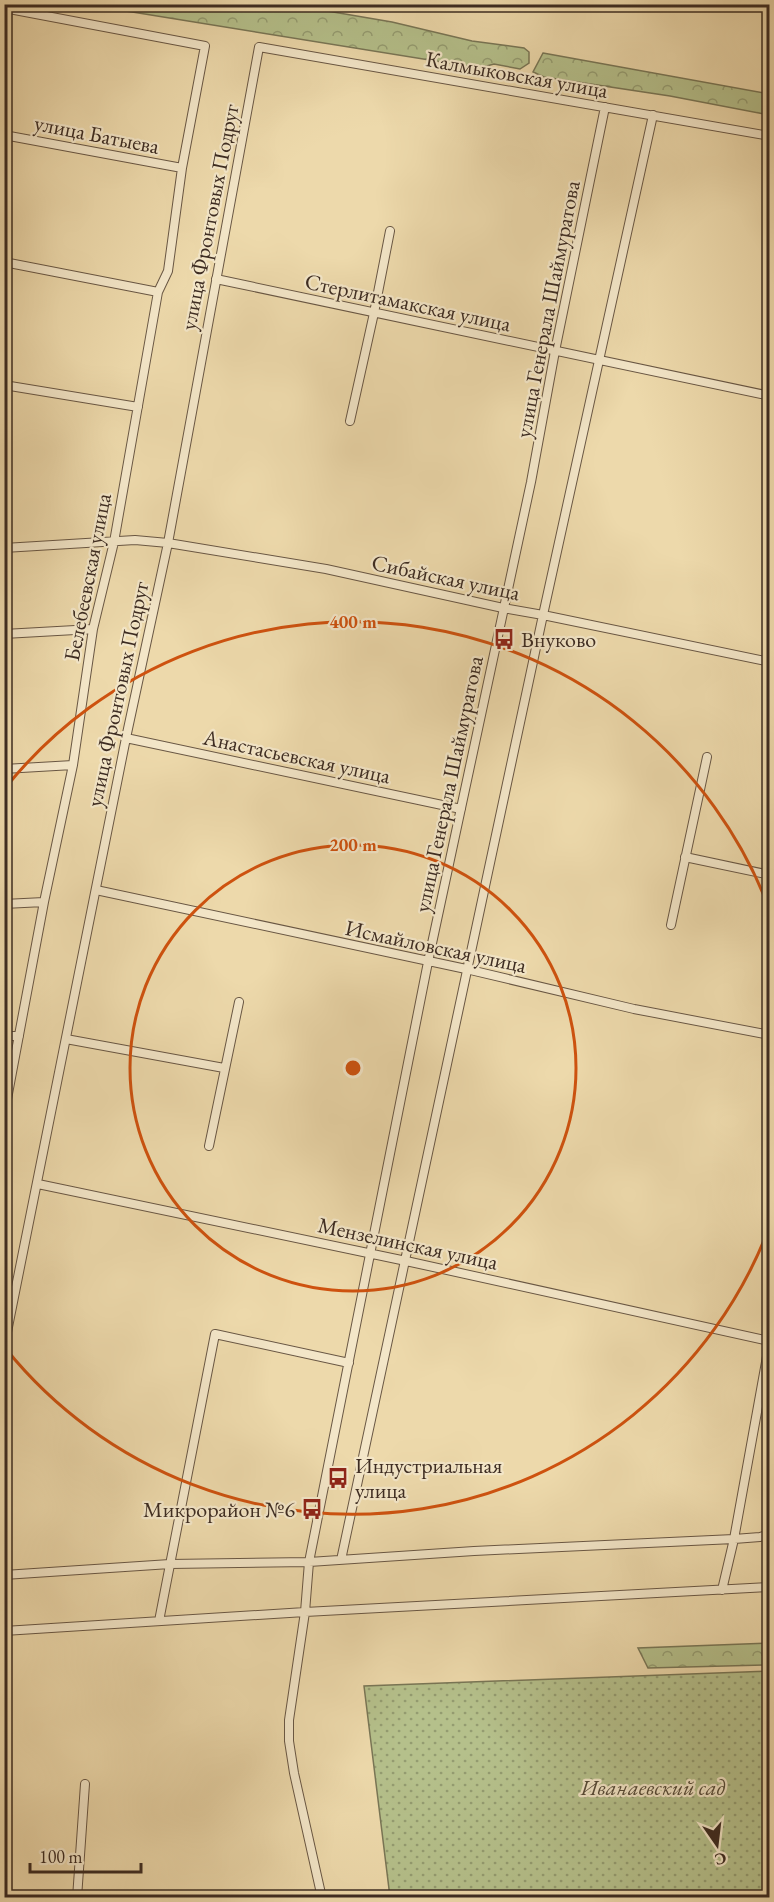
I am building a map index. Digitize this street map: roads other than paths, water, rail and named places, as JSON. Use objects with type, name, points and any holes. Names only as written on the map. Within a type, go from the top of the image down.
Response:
[{"type":"street","name":"Белебеевская улица","points":[[4,8],[205,46],[182,168],[168,271],[158,292],[114,542],[93,629],[73,765],[44,902],[4,1115]]},
{"type":"street","name":"Калмыковская улица","points":[[259,47],[770,136]]},
{"type":"street","name":"улица Фронтовых Подруг","points":[[4,1347],[126,738],[168,543],[259,47]]},
{"type":"street","name":"улица Генерала Шаймуратова","points":[[322,1898],[294,1773],[289,1720],[305,1612],[309,1562],[428,962],[531,482],[555,351],[605,108]]},
{"type":"street","points":[[341,1560],[466,969],[653,115]]},
{"type":"street","name":"улица Батыева","points":[[4,135],[182,168]]},
{"type":"street","points":[[350,421],[390,231]]},
{"type":"street","points":[[4,262],[158,292]]},
{"type":"street","name":"Стерлитамакская улица","points":[[216,279],[770,396]]},
{"type":"street","points":[[4,385],[138,407]]},
{"type":"street","name":"Сибайская улица","points":[[4,548],[135,540],[168,543],[326,569],[503,608],[770,662]]},
{"type":"street","points":[[4,634],[93,629]]},
{"type":"street","name":"Анастасьевская улица","points":[[126,738],[461,809]]},
{"type":"street","points":[[671,925],[707,757]]},
{"type":"street","points":[[4,769],[73,765]]},
{"type":"street","points":[[685,857],[770,875]]},
{"type":"street","name":"Исмайловская улица","points":[[96,890],[466,969],[634,1009],[770,1035]]},
{"type":"street","points":[[4,904],[44,902]]},
{"type":"street","points":[[209,1146],[238,1002]]},
{"type":"street","points":[[4,1036],[19,1035]]},
{"type":"street","points":[[66,1039],[224,1068]]},
{"type":"street","name":"Мензелинская улица","points":[[38,1184],[769,1340]]},
{"type":"street","points":[[159,1621],[215,1334],[349,1363]]},
{"type":"street","points":[[722,1590],[734,1539],[769,1340]]},
{"type":"street","points":[[4,1575],[170,1564],[309,1562],[474,1551],[760,1538],[769,1532]]},
{"type":"street","points":[[4,1631],[770,1587]]},
{"type":"street","points":[[77,1898],[84,1784]]},
{"type":"place","name":"Внуково","points":[[504,639]]},
{"type":"place","name":"Индустриальная улица","points":[[338,1478]]},
{"type":"place","name":"Микрорайон №6","points":[[312,1509]]},
{"type":"park label","name":"Иванаевский сад","points":[[653,1787]]}]
